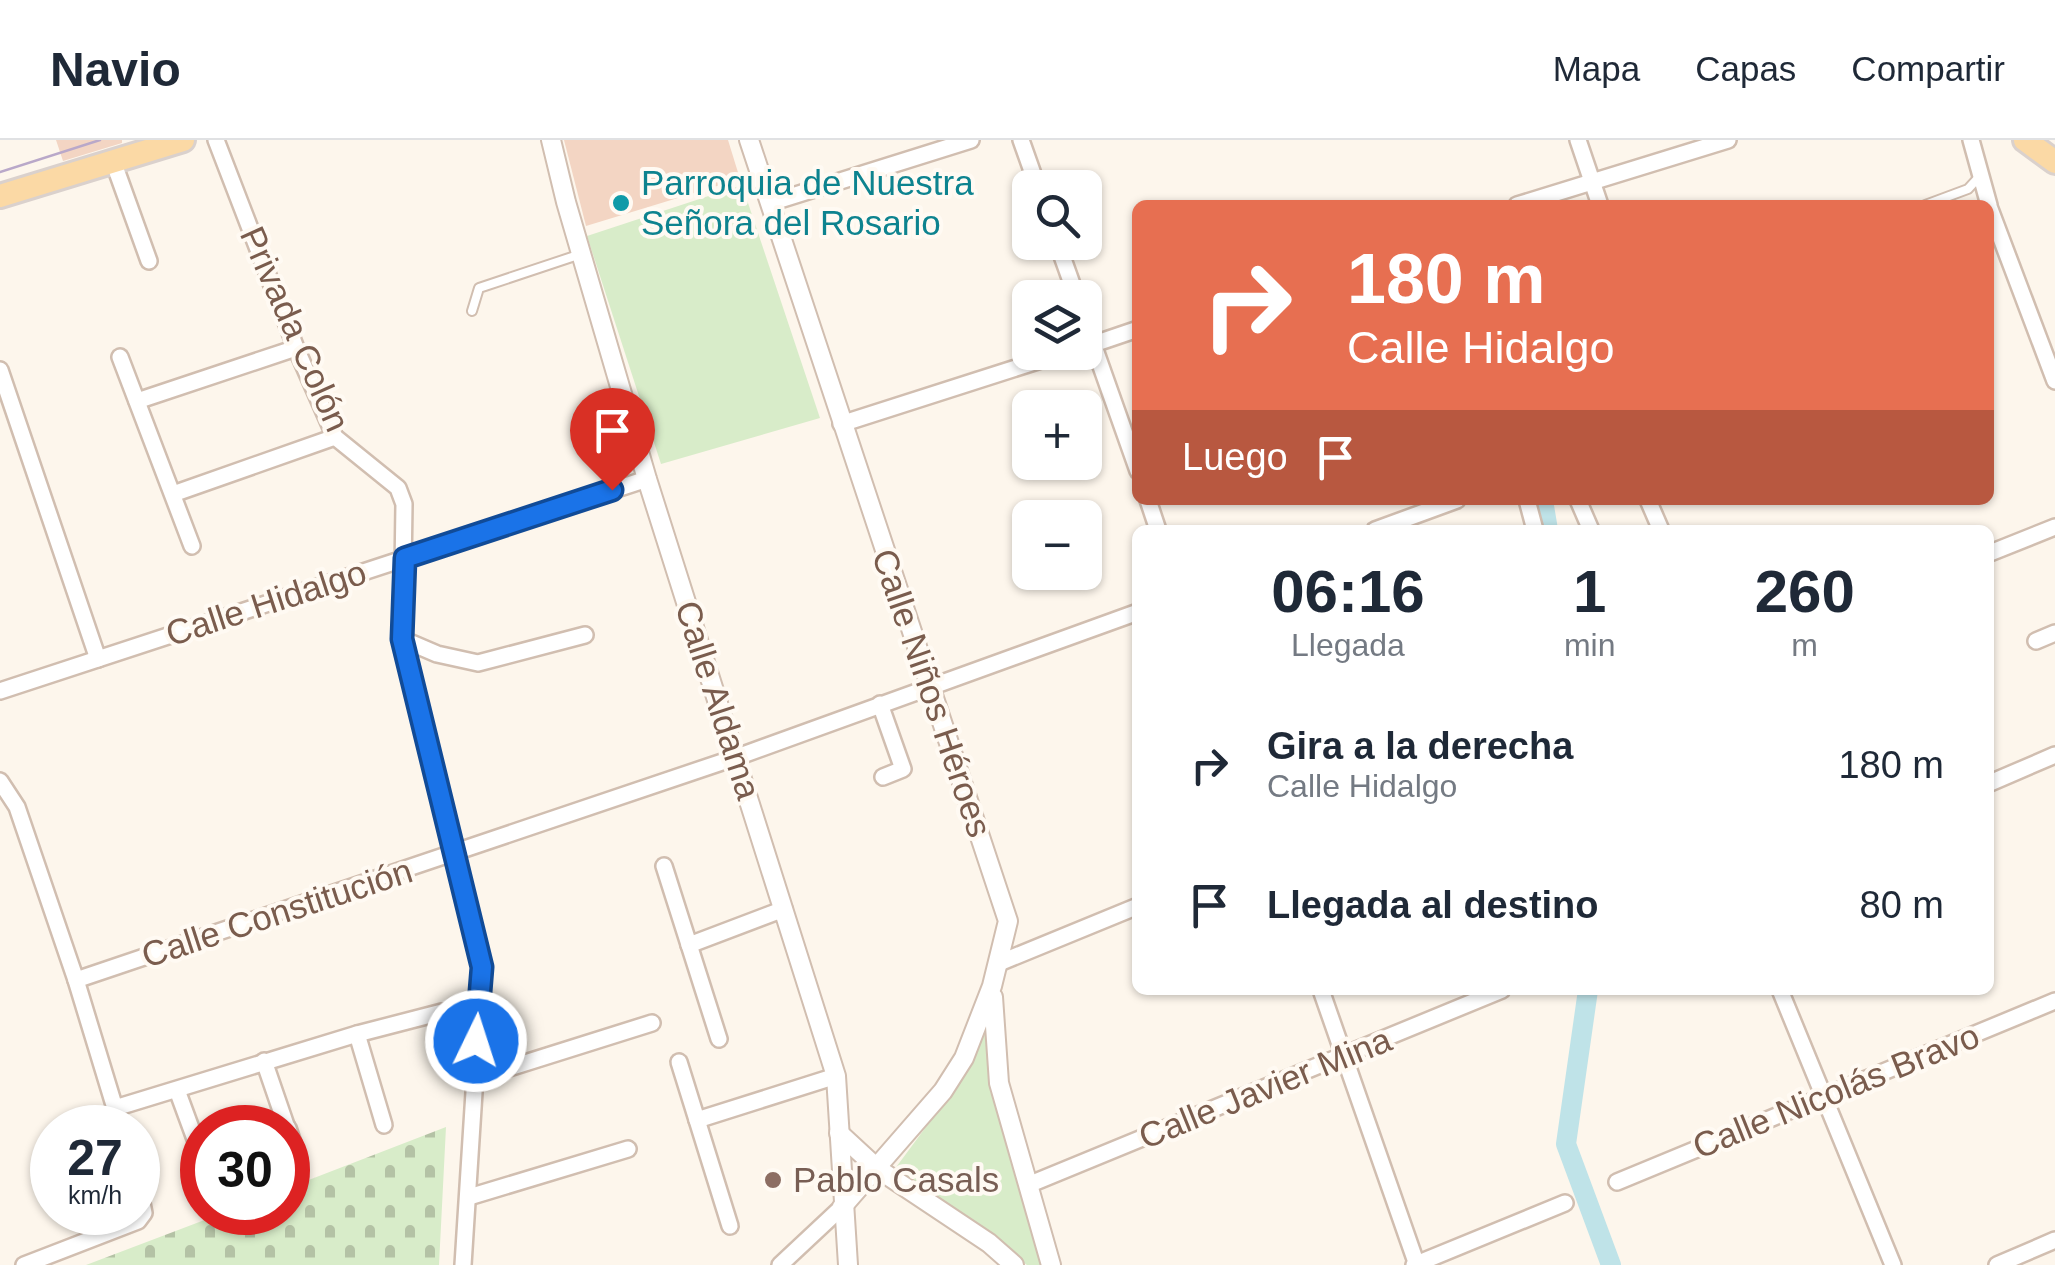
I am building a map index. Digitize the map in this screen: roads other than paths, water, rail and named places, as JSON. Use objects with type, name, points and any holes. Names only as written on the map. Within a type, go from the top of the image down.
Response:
[{"type":"main road","points":[[0,196],[183,140]]},
{"type":"main road","points":[[2026,140],[2055,162]]},
{"type":"street","name":"Privada Colón","points":[[216,140],[296,348],[336,437],[398,488],[404,504],[402,639],[482,967],[463,1265]]},
{"type":"street","name":"Calle Aldama","points":[[552,140],[646,479],[836,1076],[848,1265]]},
{"type":"street","name":"Calle Niños Héroes","points":[[749,140],[1008,921],[992,986],[964,1058],[943,1091],[842,1207]]},
{"type":"street","points":[[770,204],[971,140]]},
{"type":"street","points":[[1021,140],[1032,170]]},
{"type":"street","points":[[1578,140],[1598,200]]},
{"type":"street","points":[[1533,200],[1728,140]]},
{"type":"street","points":[[1972,142],[1987,200]]},
{"type":"street","points":[[114,161],[148,260]]},
{"type":"street","points":[[1994,221],[2051,360],[2055,381]]},
{"type":"street","points":[[1994,266],[2008,260]]},
{"type":"street","points":[[1102,341],[1132,331]]},
{"type":"street","points":[[137,401],[296,348]]},
{"type":"street","points":[[120,357],[192,546]]},
{"type":"street","points":[[842,424],[1012,369]]},
{"type":"street","points":[[0,370],[98,659]]},
{"type":"street","points":[[1099,370],[1132,455]]},
{"type":"street","points":[[174,494],[336,437]]},
{"type":"street","name":"Calle Hidalgo","points":[[0,691],[646,479]]},
{"type":"street","points":[[1390,525],[1444,505]]},
{"type":"street","points":[[1994,552],[2055,526]]},
{"type":"street","name":"Calle Constitución","points":[[76,980],[737,757],[1132,614]]},
{"type":"street","points":[[2036,641],[2055,633]]},
{"type":"street","points":[[402,639],[436,654],[478,663],[585,634]]},
{"type":"street","points":[[880,704],[904,769],[883,777]]},
{"type":"street","points":[[1994,781],[2055,755]]},
{"type":"street","points":[[0,781],[16,807],[114,1105]]},
{"type":"street","points":[[664,866],[719,1038]]},
{"type":"street","points":[[999,963],[1132,908]]},
{"type":"street","points":[[689,944],[784,909]]},
{"type":"street","points":[[992,986],[1000,1083],[1052,1265]]},
{"type":"street","points":[[1323,995],[1416,1265],[1565,1203]]},
{"type":"street","name":"Calle Javier Mina","points":[[1028,1186],[1490,995]]},
{"type":"street","points":[[1782,995],[1893,1265]]},
{"type":"street","name":"Calle Nicolás Bravo","points":[[1617,1182],[2055,1001]]},
{"type":"street","points":[[125,1105],[264,1061],[442,1012]]},
{"type":"street","points":[[474,1079],[652,1023]]},
{"type":"street","points":[[357,1034],[384,1124]]},
{"type":"street","points":[[264,1061],[279,1105]]},
{"type":"street","points":[[679,1062],[730,1226]]},
{"type":"street","points":[[697,1120],[836,1076]]},
{"type":"street","points":[[177,1090],[183,1105]]},
{"type":"street","points":[[839,1133],[878,1169],[989,1242],[1014,1265]]},
{"type":"street","points":[[469,1197],[628,1149]]},
{"type":"street","points":[[780,1265],[842,1207]]},
{"type":"street","points":[[24,1265],[102,1235]]},
{"type":"street","points":[[1997,1265],[2055,1240]]},
{"type":"lane","points":[[1938,200],[1968,189],[1979,177]]},
{"type":"lane","points":[[472,311],[479,288],[581,254]]},
{"type":"waterway","points":[[1544,505],[1547,525]]},
{"type":"waterway","points":[[1587,995],[1566,1144],[1611,1265]]},
{"type":"tram line","points":[[0,172],[100,140]]},
{"type":"place","name":"Parroquia de Nuestra Señora del Rosario","points":[[621,203]]},
{"type":"place","name":"Pablo Casals","points":[[773,1180]]}]
